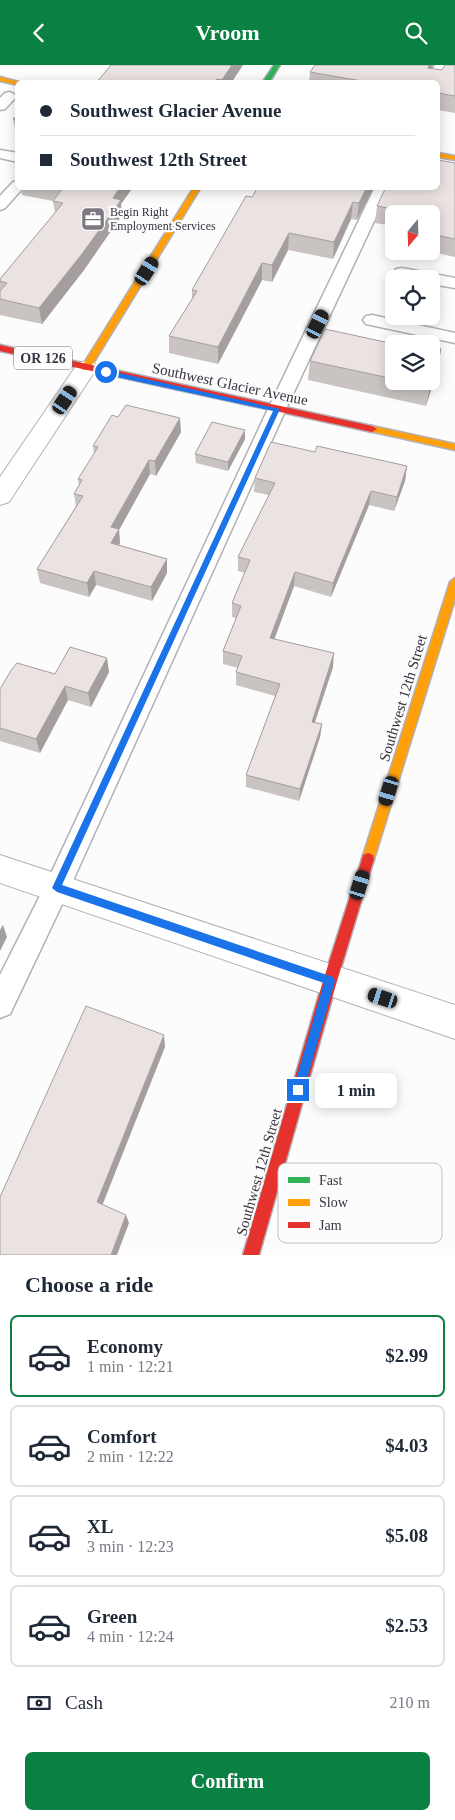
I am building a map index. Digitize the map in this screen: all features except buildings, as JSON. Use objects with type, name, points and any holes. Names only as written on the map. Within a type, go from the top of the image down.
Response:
[{"type":"main road","points":[[267,80],[277,65]]},
{"type":"main road","points":[[0,79],[15,82]]},
{"type":"main road","points":[[440,155],[455,158]]},
{"type":"main road","points":[[86,368],[196,190]]},
{"type":"main road","name":"Southwest Glacier Avenue","points":[[0,348],[455,447]]},
{"type":"main road","name":"Southwest 12th Street","points":[[251,1255],[330,981],[455,582]]},
{"type":"street","points":[[0,496],[86,368]]},
{"type":"street","points":[[0,869],[455,1022]]},
{"type":"lane","points":[[435,80],[442,65]]},
{"type":"lane","points":[[0,155],[15,158]]},
{"type":"lane","points":[[0,205],[15,188]]},
{"type":"lane","points":[[0,1003],[57,888],[277,409],[382,190]]},
{"type":"lane","points":[[440,280],[455,283]]},
{"type":"lane","points":[[372,321],[455,338]]},
{"type":"traffic: fast","points":[[267,80],[277,65]]},
{"type":"traffic: slow","points":[[0,79],[15,82]]},
{"type":"traffic: slow","points":[[440,155],[455,158]]},
{"type":"traffic: slow","points":[[86,368],[196,190]]},
{"type":"traffic: slow","points":[[372,429],[455,447]]},
{"type":"traffic: slow","points":[[368,859],[455,582]]},
{"type":"traffic: jam","points":[[0,348],[372,429]]},
{"type":"traffic: jam","points":[[251,1255],[330,981],[368,859]]},
{"type":"place","name":"Begin Right Employment Services","points":[[93,219]]},
{"type":"route","points":[[106,372],[277,409],[57,888],[330,981],[298,1090]]}]
